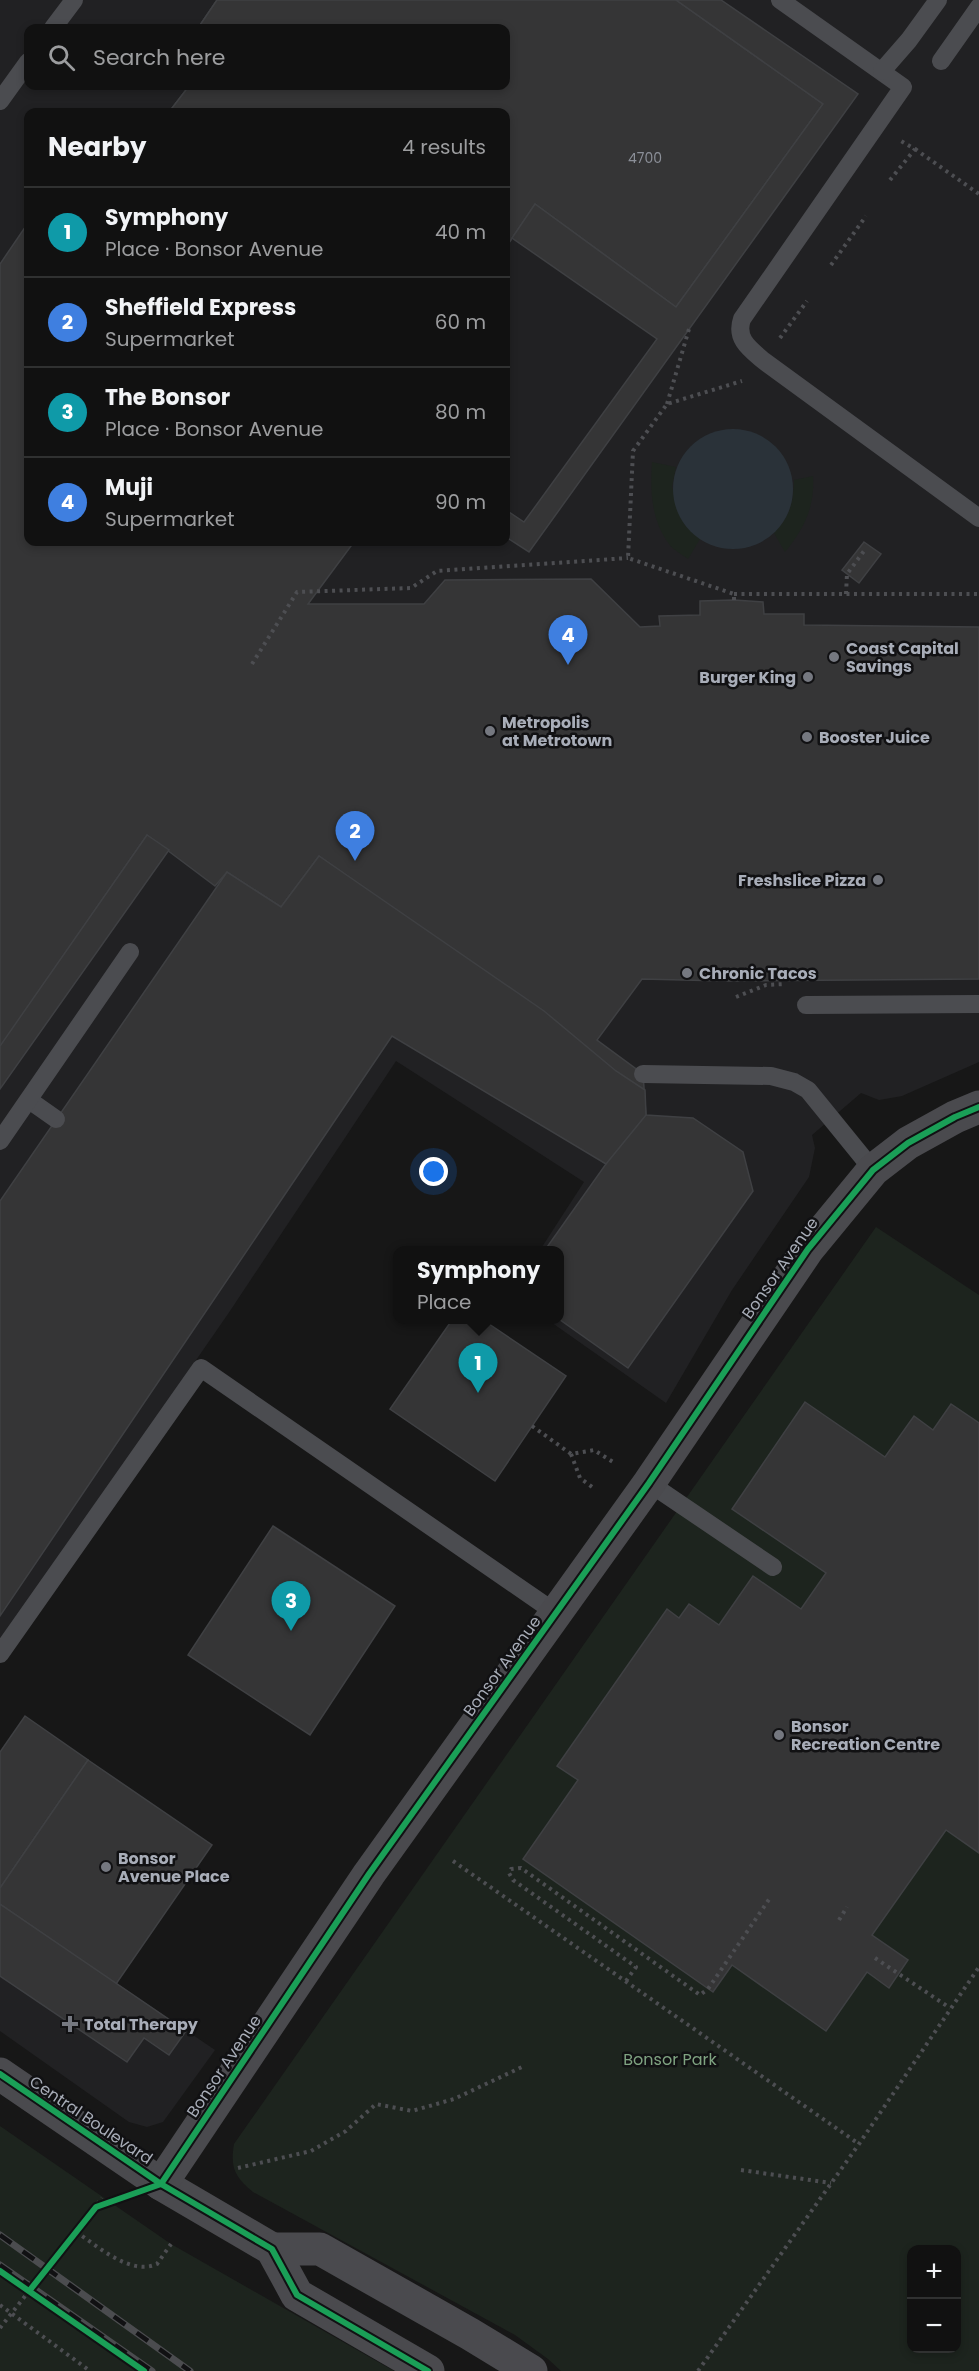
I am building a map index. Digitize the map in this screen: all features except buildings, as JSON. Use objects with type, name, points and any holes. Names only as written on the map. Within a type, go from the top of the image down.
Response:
[{"type":"street","name":"Bonsor Avenue","points":[[161,2184],[369,1874],[649,1483],[808,1249],[873,1170],[908,1143],[955,1117],[979,1107]]},
{"type":"street","name":"Central Boulevard","points":[[0,2074],[161,2184],[272,2249]]},
{"type":"street","points":[[428,2371],[297,2295],[272,2249],[320,2249],[531,2371]]},
{"type":"lane","points":[[56,24],[74,0]]},
{"type":"lane","points":[[780,0],[903,87],[742,319],[739,334],[746,345],[764,361],[979,518]]},
{"type":"lane","points":[[882,71],[909,40],[938,0]]},
{"type":"lane","points":[[940,61],[979,7]]},
{"type":"lane","points":[[0,101],[24,68]]},
{"type":"lane","points":[[0,1141],[130,952]]},
{"type":"lane","points":[[806,1005],[979,1004]]},
{"type":"lane","points":[[643,1074],[771,1076],[794,1082],[808,1090],[873,1170]]},
{"type":"lane","points":[[29,1100],[56,1119]]},
{"type":"lane","points":[[0,1654],[201,1368],[556,1613]]},
{"type":"lane","points":[[649,1483],[773,1567]]},
{"type":"path","points":[[897,138],[979,194]]},
{"type":"path","points":[[890,180],[915,149]]},
{"type":"path","points":[[831,266],[866,216]]},
{"type":"path","points":[[775,346],[807,301]]},
{"type":"path","points":[[628,558],[633,451],[667,404],[689,329]]},
{"type":"path","points":[[667,404],[751,379]]},
{"type":"path","points":[[846,594],[847,574],[864,551]]},
{"type":"path","points":[[252,664],[297,592],[411,588],[437,571],[628,558],[734,594],[979,594]]},
{"type":"path","points":[[734,594],[734,600]]},
{"type":"path","points":[[532,1426],[571,1454],[580,1478],[595,1489]]},
{"type":"path","points":[[571,1454],[594,1450],[613,1462]]},
{"type":"path","points":[[453,1861],[860,2144]]},
{"type":"path","points":[[626,1981],[636,1967],[513,1880],[509,1873],[511,1869],[521,1868],[700,1995],[708,1989],[770,1898]]},
{"type":"path","points":[[839,1920],[848,1907]]},
{"type":"path","points":[[875,1958],[951,2008]]},
{"type":"path","points":[[698,2371],[860,2144],[979,1967]]},
{"type":"path","points":[[238,2168],[311,2151],[346,2131],[376,2104],[412,2111],[454,2099],[522,2067]]},
{"type":"path","points":[[741,2170],[831,2184]]},
{"type":"path","points":[[0,2328],[96,2207],[104,2201]]},
{"type":"path","points":[[76,2232],[114,2257],[140,2269],[157,2264],[171,2244]]},
{"type":"path","points":[[0,2305],[90,2371]]},
{"type":"shaded area","points":[[0,0],[979,0],[979,1062],[902,1096],[879,1100],[861,1093],[812,1135],[815,1148],[809,1177],[732,1290],[666,1403],[554,1324],[564,1324],[564,1246],[543,1246],[584,1182],[396,1061],[230,1311],[0,1644]]},
{"type":"shaded area","points":[[733,429],[756,433],[776,446],[789,466],[793,489],[789,512],[776,532],[756,545],[733,549],[710,545],[690,532],[677,512],[673,489],[677,466],[690,446],[710,433]]},
{"type":"shaded area","points":[[0,1904],[215,2050],[163,2122],[147,2127],[129,2122],[0,2031]]},
{"type":"green space","points":[[652,462],[676,467],[672,487],[685,525],[700,539],[688,559],[671,546],[658,525],[653,505]]},
{"type":"green space","points":[[813,476],[812,498],[807,517],[798,535],[785,552],[774,533],[790,509],[794,480]]},
{"type":"green space","name":"Bonsor Park","points":[[876,1227],[979,1295],[979,2371],[561,2371],[515,2335],[253,2192],[238,2177],[233,2160],[234,2144]]},
{"type":"green space","points":[[0,2126],[171,2244],[394,2371],[0,2371]]},
{"type":"railway","points":[[0,2235],[190,2371]]},
{"type":"railway","points":[[0,2265],[152,2371]]},
{"type":"cycle path","points":[[161,2184],[369,1874],[649,1483],[808,1249],[873,1170],[908,1143],[955,1117],[979,1107]]},
{"type":"cycle path","points":[[0,2074],[161,2184],[272,2249],[297,2295],[428,2371]]},
{"type":"cycle path","points":[[30,2290],[96,2207],[161,2184]]},
{"type":"cycle path","points":[[0,2271],[144,2371]]},
{"type":"place","name":"Coast Capital Savings","points":[[834,657]]},
{"type":"place","name":"Muji","points":[[568,665]]},
{"type":"place","name":"Burger King","points":[[808,677]]},
{"type":"place","name":"Metropolis at Metrotown","points":[[490,731]]},
{"type":"place","name":"Booster Juice","points":[[807,737]]},
{"type":"place","name":"Sheffield Express","points":[[355,861]]},
{"type":"place","name":"Freshslice Pizza","points":[[878,880]]},
{"type":"place","name":"Chronic Tacos","points":[[687,973]]},
{"type":"place","name":"Symphony","points":[[478,1393]]},
{"type":"place","name":"The Bonsor","points":[[291,1631]]},
{"type":"place","name":"Bonsor Recreation Centre","points":[[779,1735]]},
{"type":"place","name":"Bonsor Avenue Place","points":[[106,1867]]},
{"type":"place","name":"Total Therapy","points":[[70,2024]]}]
